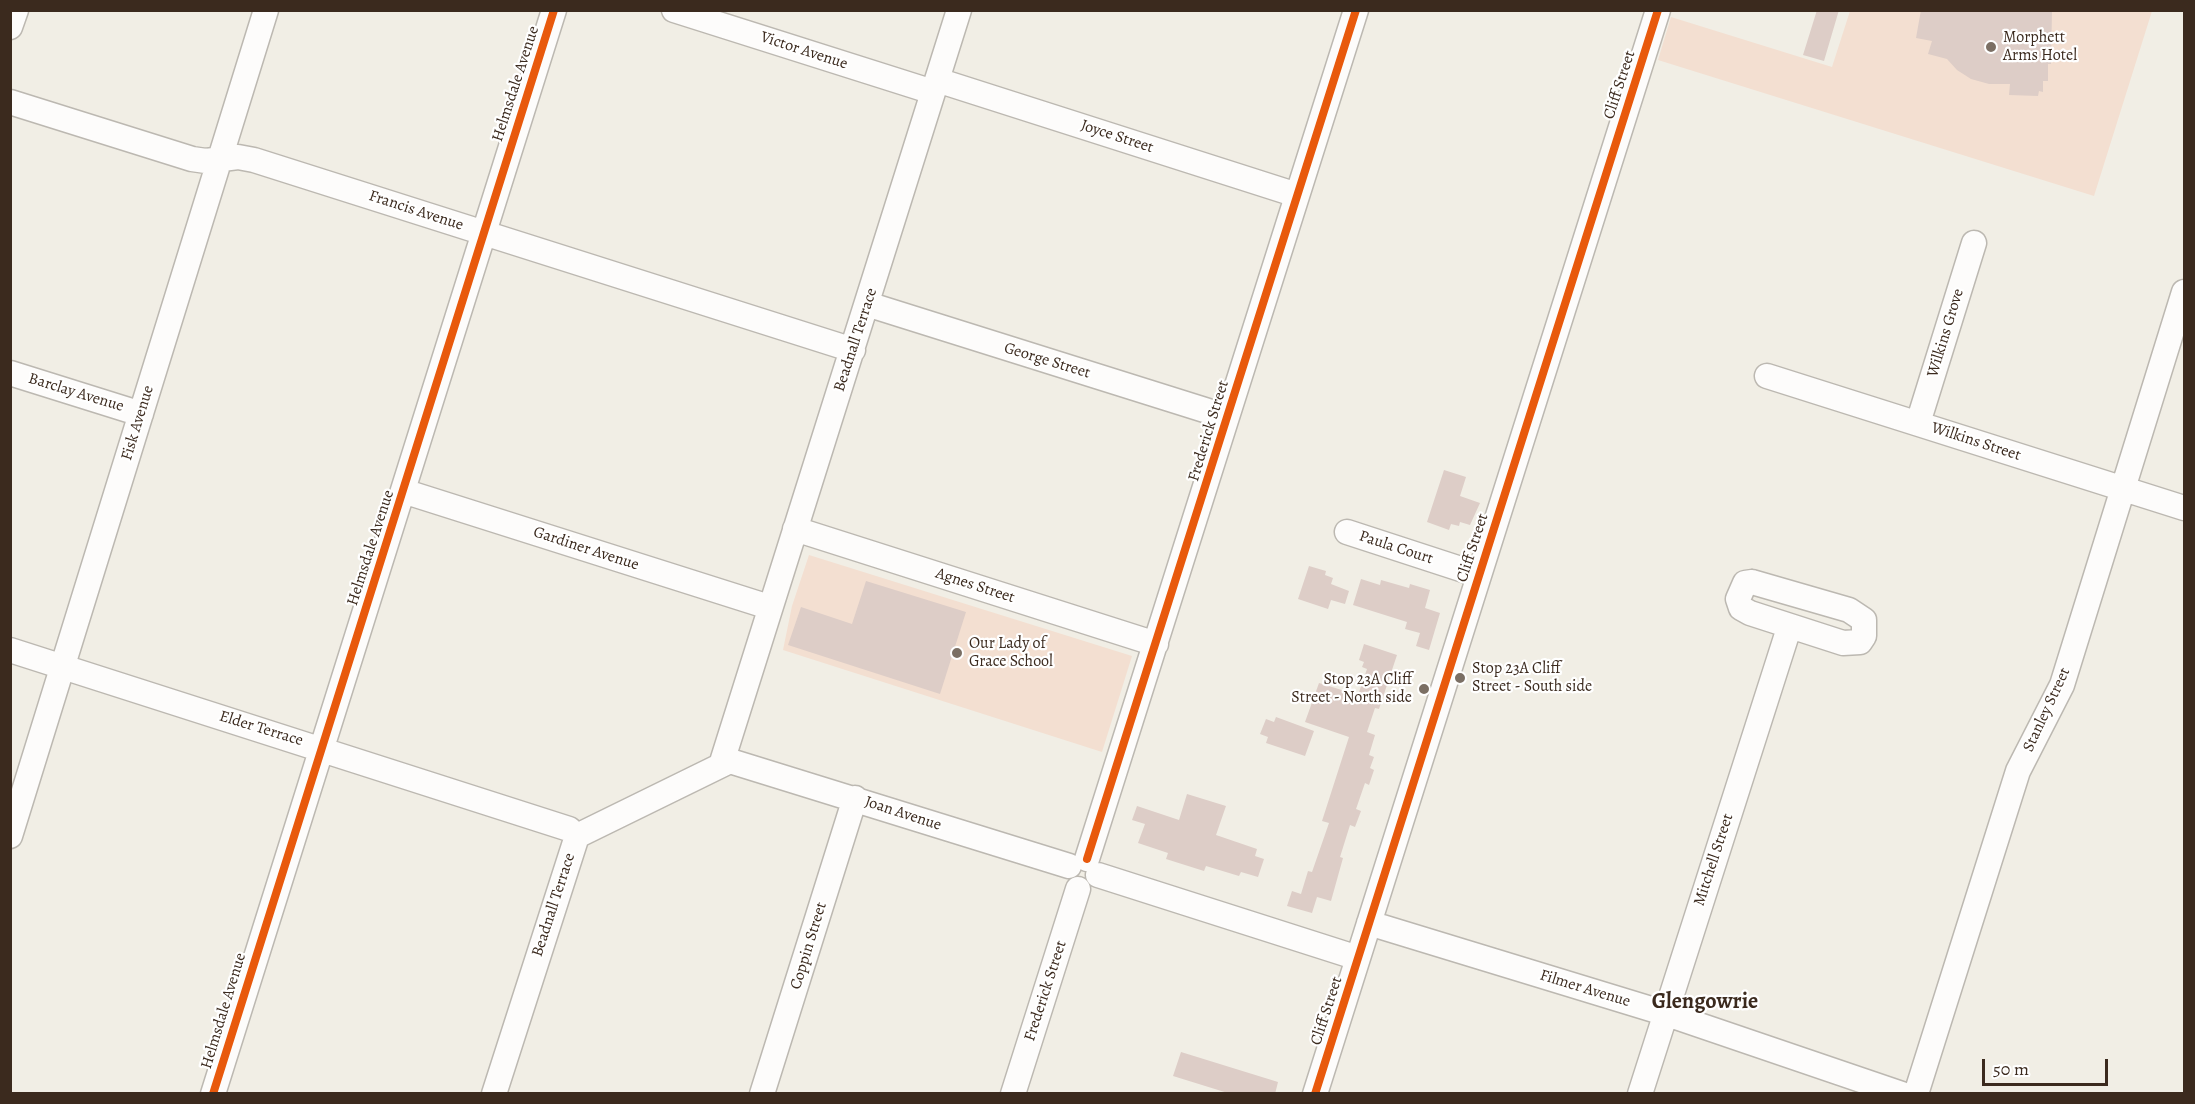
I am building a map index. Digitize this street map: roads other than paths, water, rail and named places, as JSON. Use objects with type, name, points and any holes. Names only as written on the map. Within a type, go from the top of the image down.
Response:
[{"type":"street","points":[[10,27],[16,10]]},
{"type":"street","name":"Fisk Avenue","points":[[10,836],[266,10]]},
{"type":"street","name":"Helmsdale Avenue","points":[[213,1094],[320,747],[404,491],[554,10]]},
{"type":"street","name":"Victor Avenue","points":[[674,10],[935,86]]},
{"type":"street","name":"Beadnall Terrace","points":[[494,1094],[577,836],[729,763],[743,692],[753,669],[768,607],[853,350],[958,10]]},
{"type":"street","name":"Frederick Street","points":[[1013,1094],[1356,10]]},
{"type":"street","name":"Cliff Street","points":[[1315,1094],[1658,10]]},
{"type":"street","name":"Joyce Street","points":[[935,86],[1297,195]]},
{"type":"street","name":"Francis Avenue","points":[[10,102],[192,159],[206,161],[221,157],[254,160],[853,350]]},
{"type":"street","name":"Wilkins Grove","points":[[1918,423],[1974,243]]},
{"type":"street","name":"Stanley Street","points":[[1916,1094],[2018,771],[2062,685],[2184,292]]},
{"type":"street","name":"George Street","points":[[867,304],[1227,417]]},
{"type":"street","name":"Barclay Avenue","points":[[10,373],[141,414]]},
{"type":"street","name":"Wilkins Street","points":[[1767,376],[2184,508]]},
{"type":"street","name":"Gardiner Avenue","points":[[404,491],[768,607]]},
{"type":"street","name":"Agnes Street","points":[[795,529],[1156,644]]},
{"type":"street","name":"Paula Court","points":[[1347,532],[1479,575]]},
{"type":"street","points":[[1745,583],[1760,583],[1850,610],[1864,621],[1866,629],[1860,642],[1852,645],[1789,628],[1741,608],[1738,599],[1745,583]]},
{"type":"street","name":"Mitchell Street","points":[[1640,1094],[1664,1013],[1789,628]]},
{"type":"street","name":"Elder Terrace","points":[[10,650],[320,747],[569,829],[577,836]]},
{"type":"street","name":"Joan Avenue","points":[[729,763],[855,798],[1358,958]]},
{"type":"street","name":"Coppin Street","points":[[762,1094],[855,798]]},
{"type":"street","name":"Filmer Avenue","points":[[1369,923],[1664,1013],[1902,1094]]},
{"type":"place","name":"Morphett Arms Hotel","points":[[1991,47]]},
{"type":"place","name":"Our Lady of Grace School","points":[[957,653]]},
{"type":"place","name":"Stop 23A Cliff Street - South side","points":[[1460,678]]},
{"type":"place","name":"Stop 23A Cliff Street - North side","points":[[1424,689]]},
{"type":"district","name":"Glengowrie","points":[[1705,1003]]}]
